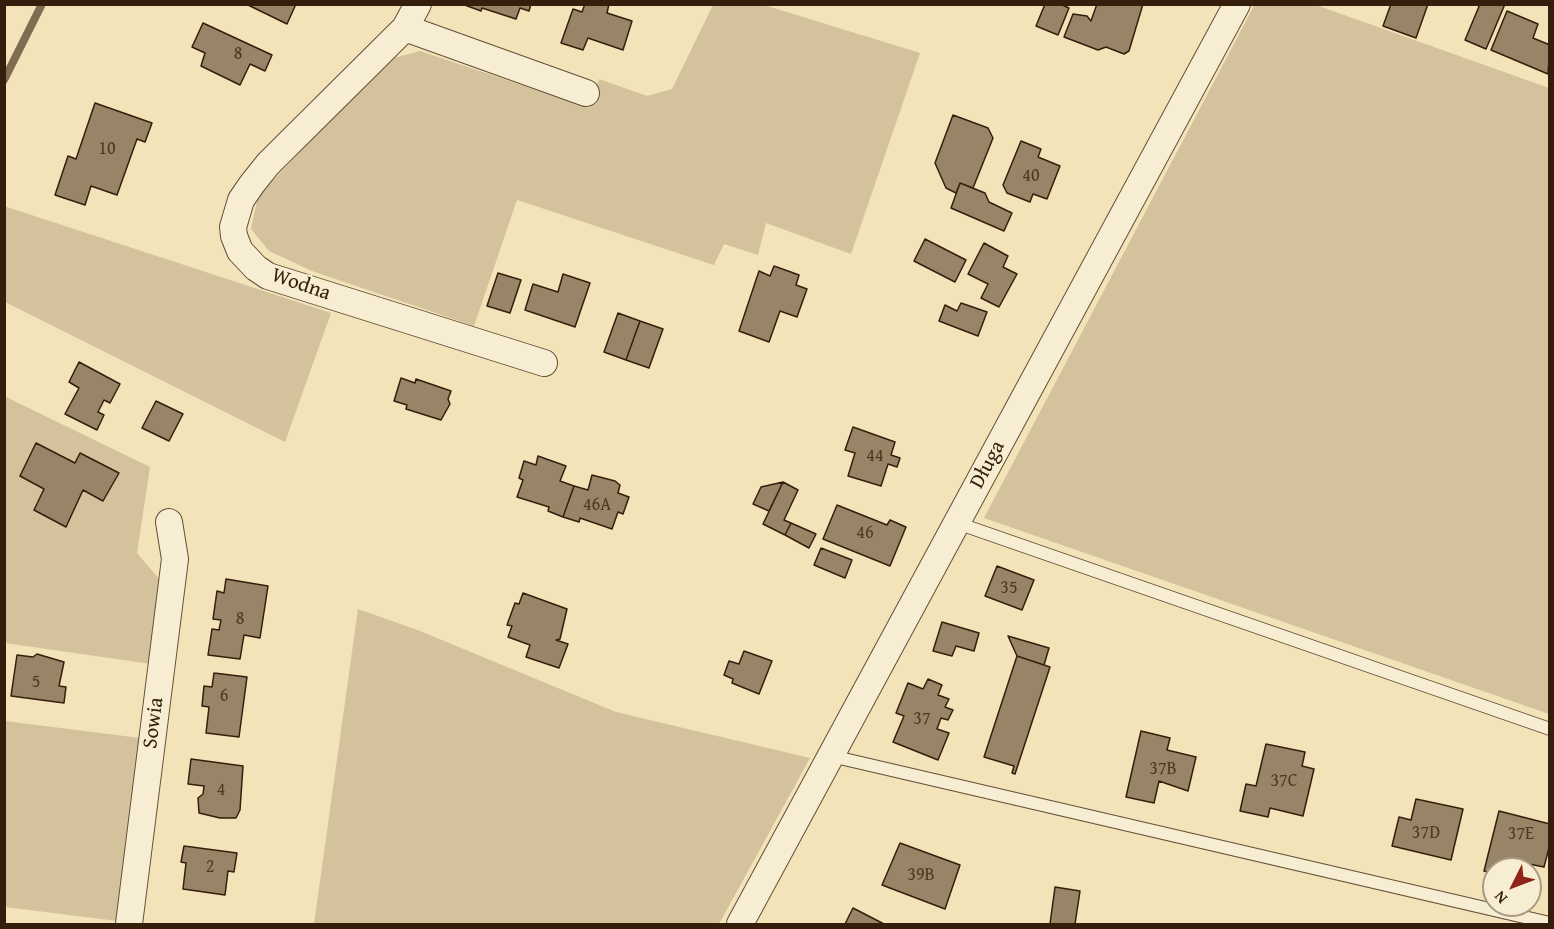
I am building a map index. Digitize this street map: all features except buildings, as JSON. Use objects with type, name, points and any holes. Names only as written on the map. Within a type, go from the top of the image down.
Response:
[{"type":"street","name":"Wodna","points":[[418,4],[405,28],[268,164],[241,200],[233,227],[234,236],[240,251],[256,268],[268,276],[544,363]]},
{"type":"street","name":"Długa","points":[[740,924],[1237,4]]},
{"type":"street","points":[[405,28],[586,93]]},
{"type":"street","name":"Sowia","points":[[129,924],[175,559],[169,522]]},
{"type":"lane","points":[[957,523],[1550,729]]},
{"type":"lane","points":[[831,756],[1550,923]]},
{"type":"shaded area","points":[[1255,4],[1316,5],[1549,88],[1549,714],[984,518]]},
{"type":"shaded area","points":[[713,5],[764,5],[920,53],[851,254],[766,223],[758,255],[724,244],[714,265],[517,200],[474,326],[312,271],[269,251],[251,229],[258,196],[390,59],[420,51],[590,108],[599,79],[647,96],[672,89]]},
{"type":"shaded area","points":[[4,206],[331,313],[285,442],[5,302]]},
{"type":"shaded area","points":[[4,396],[150,467],[137,553],[161,581],[151,664],[5,643]]},
{"type":"shaded area","points":[[358,609],[420,631],[616,712],[810,758],[719,924],[314,924]]},
{"type":"shaded area","points":[[5,721],[140,738],[117,921],[5,907]]},
{"type":"waterway","points":[[4,80],[42,4]]}]
